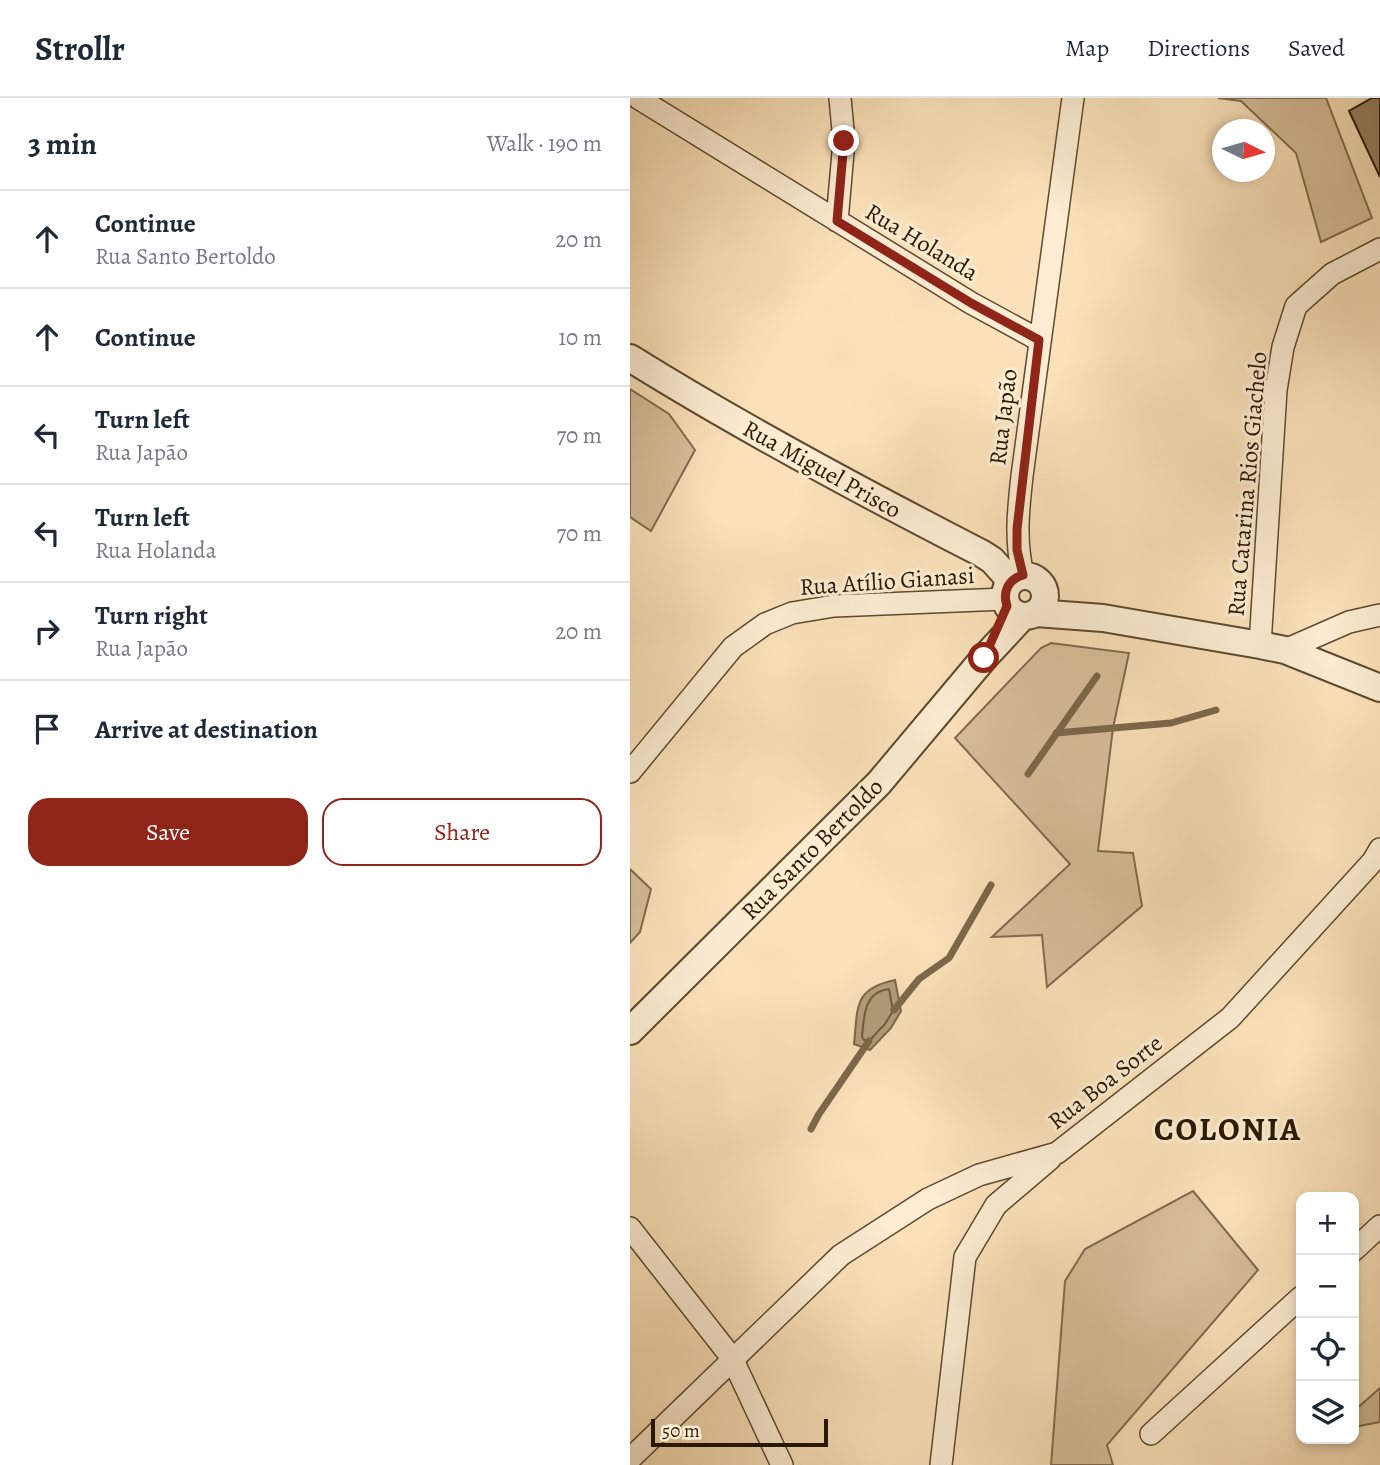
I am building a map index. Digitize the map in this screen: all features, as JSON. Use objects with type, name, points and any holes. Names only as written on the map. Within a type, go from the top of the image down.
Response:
[{"type":"street","name":"Rua Holanda","points":[[638,98],[971,303],[1039,340]]},
{"type":"street","points":[[837,221],[844,141],[840,98]]},
{"type":"street","name":"Rua Japão","points":[[1022,597],[1017,529],[1039,340],[1073,98]]},
{"type":"street","name":"Rua Catarina Rios Giachelo","points":[[1272,647],[1276,390],[1283,347],[1296,306],[1332,274],[1380,249]]},
{"type":"street","name":"Rua Miguel Prisco","points":[[630,358],[845,483],[981,553],[1002,569],[1022,597],[1103,618],[1272,647],[1380,688]]},
{"type":"street","name":"Rua Santo Bertoldo","points":[[630,1031],[879,783],[984,658],[1022,597]]},
{"type":"street","name":"Rua Atílio Gianasi","points":[[630,772],[733,647],[765,624],[792,613],[834,606],[1022,597]]},
{"type":"street","points":[[1272,647],[1380,615]]},
{"type":"street","name":"Rua Boa Sorte","points":[[630,1459],[841,1255],[928,1199],[979,1175],[1057,1153],[1230,1018],[1373,861],[1380,849]]},
{"type":"street","points":[[941,1465],[965,1257],[996,1205],[1057,1153]]},
{"type":"street","points":[[1359,1245],[1380,1226]]},
{"type":"street","points":[[630,1228],[732,1358],[782,1465]]},
{"type":"street","points":[[1151,1434],[1296,1302]]},
{"type":"shaded area","points":[[1218,98],[1326,98],[1372,218],[1321,242],[1296,153],[1275,133],[1275,119],[1260,119],[1241,101]]},
{"type":"shaded area","points":[[630,389],[669,414],[695,450],[651,531],[630,517]]},
{"type":"shaded area","points":[[1051,643],[1129,653],[1113,728],[1098,851],[1133,853],[1142,906],[1047,987],[1042,935],[992,937],[1070,864],[955,738],[1041,648]]},
{"type":"shaded area","points":[[630,869],[651,889],[640,932],[630,943]]},
{"type":"shaded area","points":[[1193,1191],[1258,1270],[1107,1445],[1113,1465],[1051,1465],[1065,1281],[1085,1249]]},
{"type":"shaded area","points":[[1380,1388],[1380,1422],[1359,1426],[1359,1407]]},
{"type":"water","points":[[895,980],[901,1011],[891,1028],[870,1050],[854,1044],[860,1001],[871,989]]},
{"type":"building","points":[[1372,98],[1380,98],[1380,177],[1349,111]]},
{"type":"waterway","points":[[1028,774],[1097,676]]},
{"type":"waterway","points":[[1056,733],[1171,723],[1216,710]]},
{"type":"waterway","points":[[894,1010],[919,979],[949,958],[991,885]]},
{"type":"waterway","points":[[811,1129],[869,1041]]},
{"type":"district","name":"COLONIA","points":[[1228,1129]]},
{"type":"route","points":[[844,141],[837,221],[971,303],[1039,340],[1017,529],[1017,550],[1023,575],[1007,586],[1007,606],[984,658]]}]
